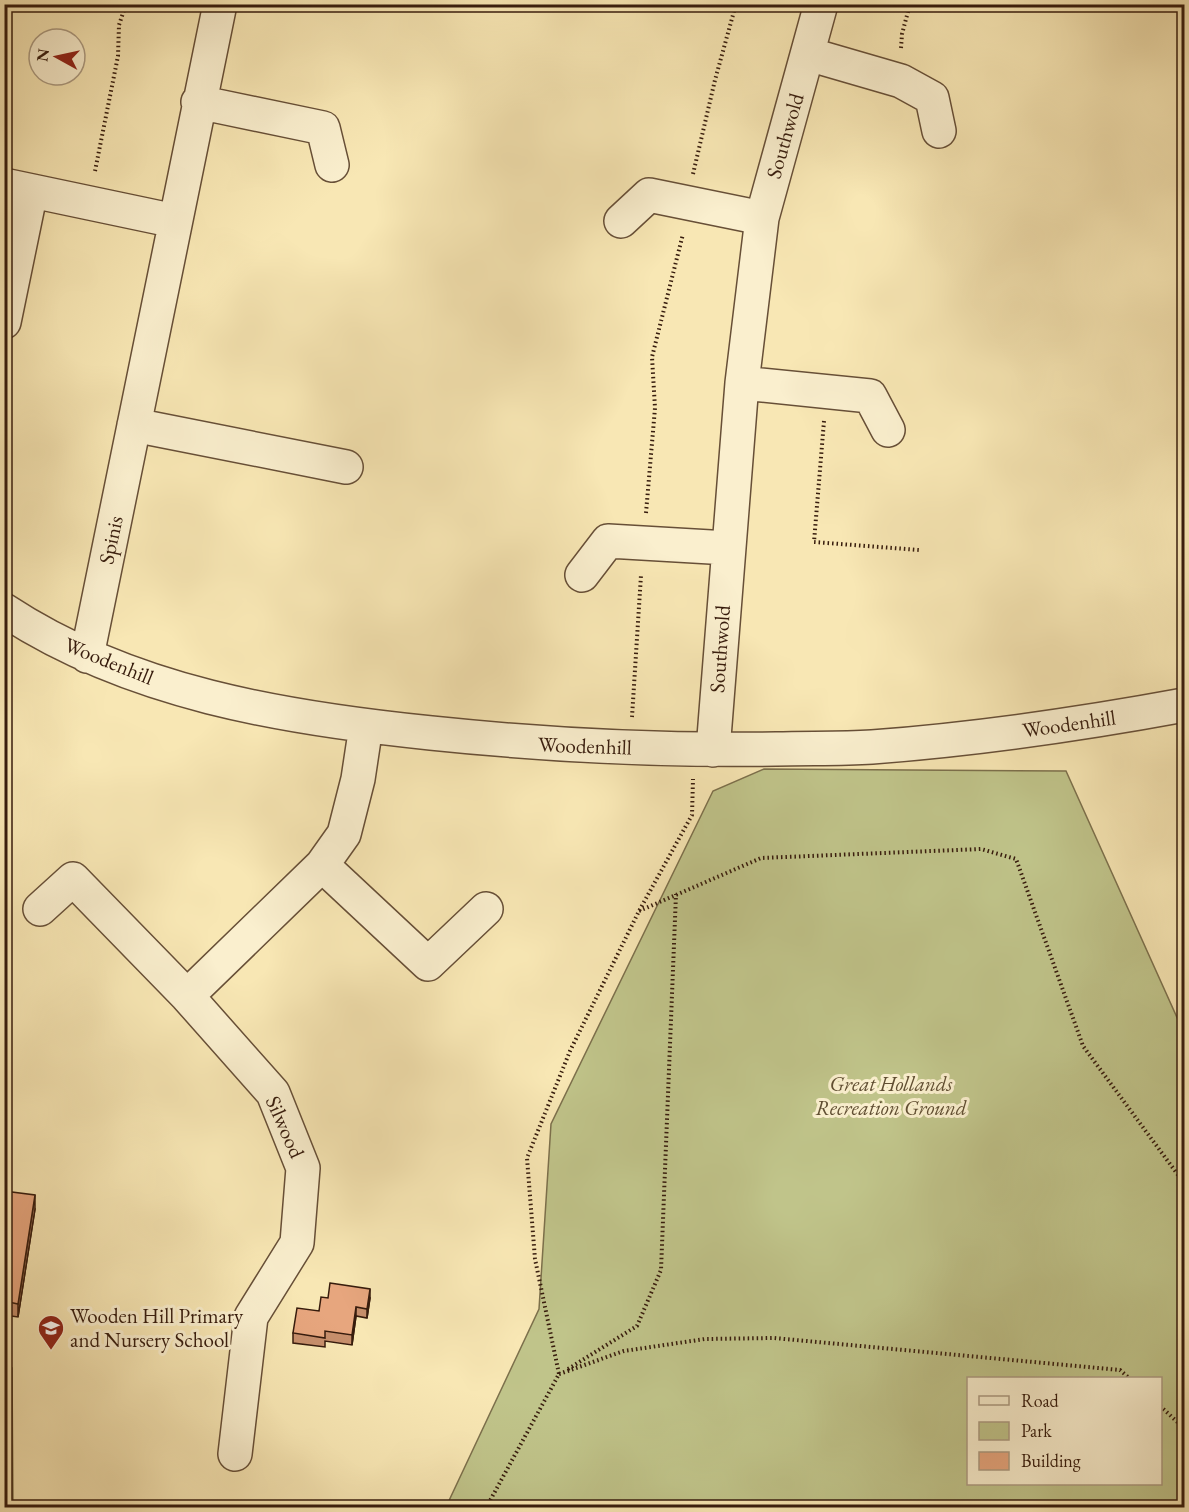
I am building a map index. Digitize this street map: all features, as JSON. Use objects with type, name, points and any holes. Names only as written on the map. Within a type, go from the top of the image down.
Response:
[{"type":"street","name":"Spinis","points":[[87,656],[198,102],[220,4]]},
{"type":"street","name":"Southwold","points":[[703,750],[728,548],[742,383],[762,218],[821,4]]},
{"type":"street","points":[[808,54],[901,81],[932,98],[939,131]]},
{"type":"street","points":[[198,102],[323,128],[332,165]]},
{"type":"street","points":[[4,322],[18,188],[89,201],[175,221]]},
{"type":"street","points":[[621,221],[649,195],[762,218]]},
{"type":"street","points":[[742,383],[870,396],[888,430]]},
{"type":"street","points":[[134,425],[346,467]]},
{"type":"street","points":[[582,574],[608,541],[728,548]]},
{"type":"street","name":"Woodenhill","points":[[4,610],[87,656],[165,684],[293,716],[538,744],[703,750],[869,747],[1041,728],[1185,705]]},
{"type":"street","points":[[187,996],[322,865],[344,834],[358,779],[366,726]]},
{"type":"street","points":[[322,865],[428,964],[486,909]]},
{"type":"street","name":"Silwood","points":[[40,909],[74,879],[187,996],[273,1093],[303,1168],[297,1243],[251,1317],[235,1454]]},
{"type":"path","points":[[89,201],[118,56],[119,26],[126,4]]},
{"type":"path","points":[[630,748],[655,408],[652,357],[689,204],[695,156],[736,4]]},
{"type":"path","points":[[901,81],[902,34],[910,4]]},
{"type":"path","points":[[827,391],[814,542],[919,550]]},
{"type":"path","points":[[559,1374],[535,1259],[527,1158],[570,1051],[639,911],[692,815],[703,750]]},
{"type":"path","points":[[639,911],[761,858],[981,849],[1016,859],[1083,1046],[1185,1183]]},
{"type":"path","points":[[486,1508],[559,1374],[637,1326],[662,1270],[676,894]]},
{"type":"path","points":[[559,1374],[624,1351],[705,1339],[774,1338],[1120,1370],[1128,1377]]},
{"type":"path","points":[[1162,1407],[1185,1428]]},
{"type":"green space","name":"Great Hollands Recreation Ground","points":[[764,769],[1066,771],[1184,1033],[1184,1507],[446,1507],[539,1309],[551,1124],[713,791]]},
{"type":"green space","points":[[5,1368],[12,1368],[13,1507],[5,1507]]},
{"type":"building","points":[[4,1191],[35,1195],[18,1304],[4,1301]]},
{"type":"building","points":[[330,1283],[370,1289],[367,1309],[356,1307],[352,1335],[325,1331],[325,1338],[293,1333],[297,1308],[319,1311],[321,1297],[328,1298]]},
{"type":"place","name":"Wooden Hill Primary and Nursery School","points":[[51,1351]]}]
